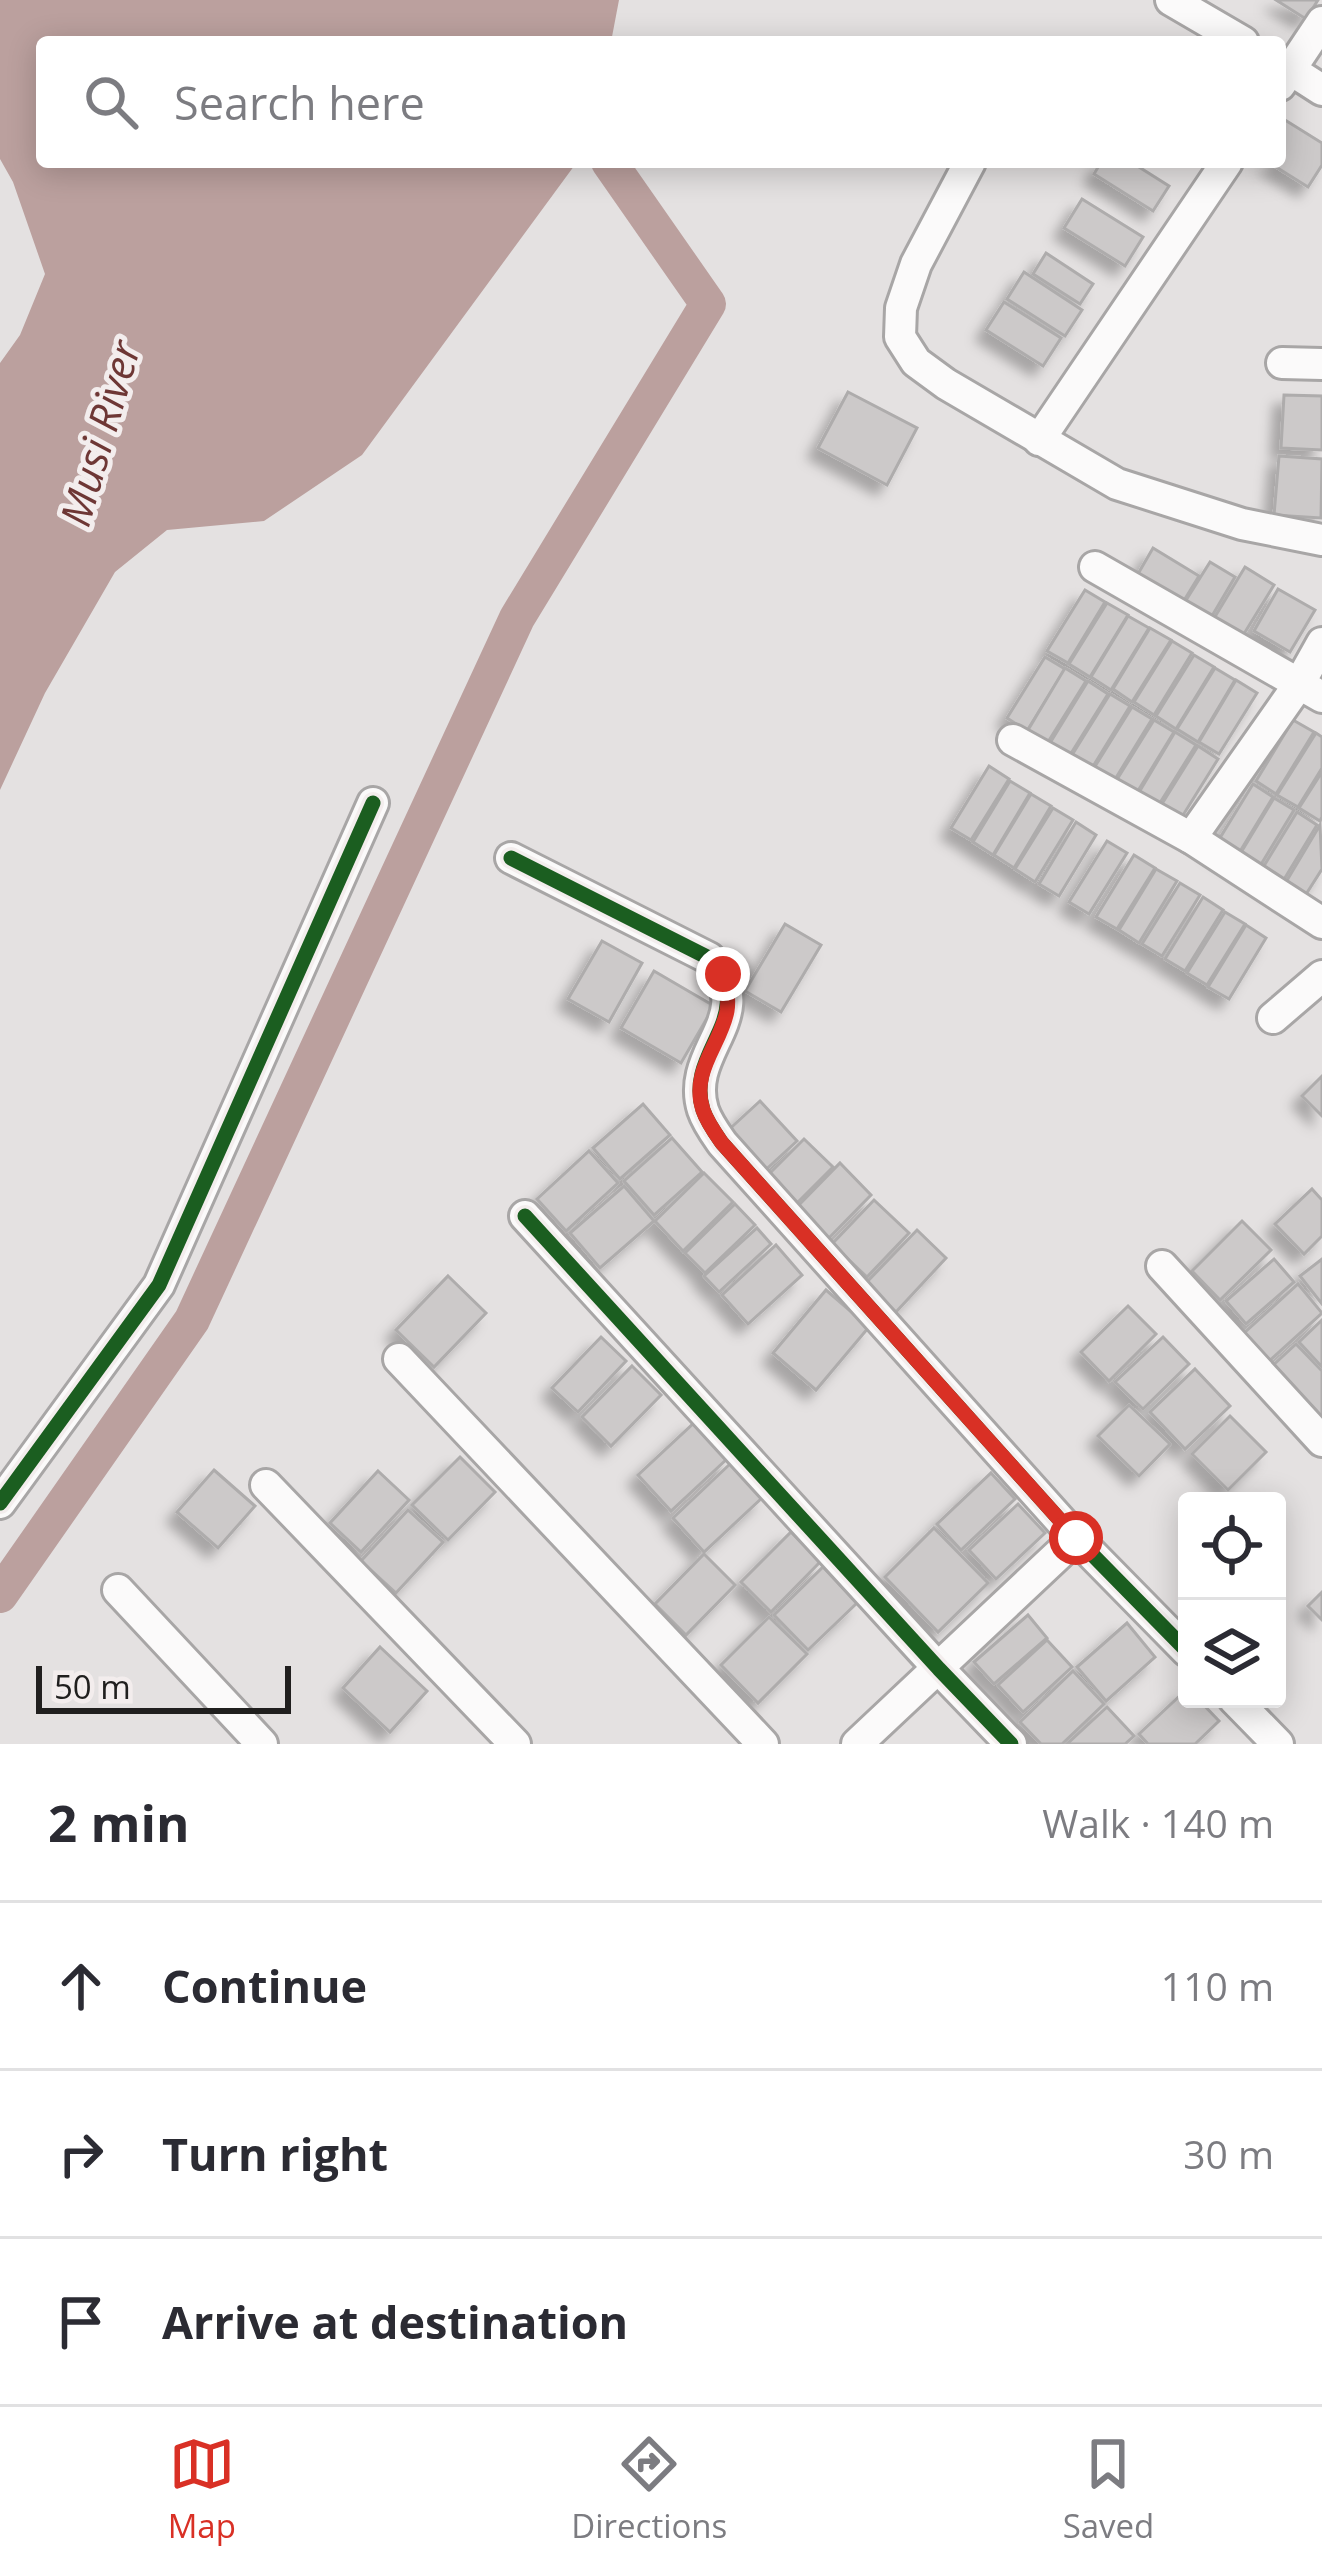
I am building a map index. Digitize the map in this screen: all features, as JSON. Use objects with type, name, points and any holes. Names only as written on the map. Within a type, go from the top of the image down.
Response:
[{"type":"street","points":[[1172,0],[1233,36]]},
{"type":"street","points":[[1286,70],[1322,22]]},
{"type":"street","points":[[1286,74],[1322,90]]},
{"type":"street","points":[[967,168],[916,264],[901,308],[900,337],[916,362],[1117,484],[1242,524],[1322,540]]},
{"type":"street","points":[[1039,440],[1223,168]]},
{"type":"street","points":[[1282,363],[1322,364]]},
{"type":"street","points":[[1095,567],[1311,691]]},
{"type":"street","points":[[1191,838],[1311,691],[1322,643]]},
{"type":"street","points":[[1013,740],[1191,838],[1322,923]]},
{"type":"street","points":[[0,1503],[159,1285],[374,803]]},
{"type":"street","points":[[512,858],[709,958],[723,974],[727,1015],[709,1052],[701,1091],[701,1106],[711,1126],[1076,1538],[1178,1642]]},
{"type":"street","points":[[1273,1018],[1322,976]]},
{"type":"street","points":[[525,1216],[1011,1744]]},
{"type":"street","points":[[1162,1266],[1322,1441]]},
{"type":"street","points":[[399,1359],[764,1744]]},
{"type":"street","points":[[266,1485],[514,1744]]},
{"type":"street","points":[[857,1744],[1076,1538]]},
{"type":"street","points":[[118,1590],[262,1744]]},
{"type":"street","points":[[1243,1708],[1278,1744]]},
{"type":"water","name":"Musi River","points":[[0,0],[619,0],[612,36],[36,36],[36,168],[573,168],[362,455],[264,521],[167,530],[115,572],[45,693],[0,790],[0,363],[20,335],[45,274],[13,182],[0,159]]},
{"type":"building","points":[[1276,0],[1318,0],[1306,19]]},
{"type":"building","points":[[1286,121],[1322,143],[1322,165],[1308,187],[1278,168],[1286,168]]},
{"type":"building","points":[[1098,168],[1140,168],[1169,186],[1153,211],[1094,174]]},
{"type":"building","points":[[1082,199],[1143,237],[1125,266],[1064,228]]},
{"type":"building","points":[[1046,253],[1093,284],[1080,304],[1033,274]]},
{"type":"building","points":[[1024,272],[1082,310],[1065,336],[1007,299]]},
{"type":"building","points":[[1004,302],[1061,338],[1043,366],[986,330]]},
{"type":"building","points":[[848,392],[917,428],[887,485],[818,448]]},
{"type":"building","points":[[1284,395],[1322,396],[1322,450],[1281,448]]},
{"type":"building","points":[[1279,456],[1322,459],[1321,518],[1274,515]]},
{"type":"building","points":[[1153,548],[1199,576],[1180,607],[1135,579]]},
{"type":"building","points":[[1210,562],[1235,577],[1209,621],[1183,605]]},
{"type":"building","points":[[1245,567],[1274,585],[1242,637],[1213,620]]},
{"type":"building","points":[[1278,589],[1315,610],[1290,652],[1254,631]]},
{"type":"building","points":[[1085,590],[1105,602],[1068,663],[1047,651]]},
{"type":"building","points":[[1107,603],[1128,615],[1090,677],[1069,664]]},
{"type":"building","points":[[1128,616],[1149,628],[1111,690],[1091,677]]},
{"type":"building","points":[[1150,628],[1171,640],[1132,702],[1113,689]]},
{"type":"building","points":[[1172,641],[1192,653],[1154,715],[1134,702]]},
{"type":"building","points":[[1194,655],[1214,667],[1176,729],[1156,716]]},
{"type":"building","points":[[1045,657],[1065,669],[1027,731],[1007,718]]},
{"type":"building","points":[[1065,668],[1086,681],[1048,742],[1028,730]]},
{"type":"building","points":[[1215,668],[1235,680],[1198,742],[1177,729]]},
{"type":"building","points":[[1236,680],[1257,693],[1219,754],[1199,742]]},
{"type":"building","points":[[1088,681],[1108,694],[1070,755],[1050,743]]},
{"type":"building","points":[[1110,694],[1130,706],[1092,768],[1072,755]]},
{"type":"building","points":[[1132,707],[1152,719],[1114,781],[1094,768]]},
{"type":"building","points":[[1154,720],[1174,732],[1136,794],[1116,781]]},
{"type":"building","points":[[1293,720],[1314,732],[1276,794],[1256,781]]},
{"type":"building","points":[[1175,732],[1196,745],[1158,806],[1138,794]]},
{"type":"building","points":[[1316,733],[1322,737],[1322,768],[1298,807],[1277,795]]},
{"type":"building","points":[[1198,746],[1218,759],[1180,820],[1160,807]]},
{"type":"building","points":[[989,766],[1009,779],[971,840],[951,828]]},
{"type":"building","points":[[1322,772],[1322,817],[1320,821],[1299,808]]},
{"type":"building","points":[[1010,781],[1030,793],[993,855],[973,842]]},
{"type":"building","points":[[1253,784],[1273,797],[1236,858],[1215,846]]},
{"type":"building","points":[[1031,794],[1051,806],[1014,868],[994,855]]},
{"type":"building","points":[[1274,798],[1294,810],[1257,871],[1237,859]]},
{"type":"building","points":[[1053,808],[1073,820],[1035,882],[1015,869]]},
{"type":"building","points":[[1297,812],[1317,825],[1280,886],[1259,874]]},
{"type":"building","points":[[1076,822],[1096,835],[1059,896],[1039,884]]},
{"type":"building","points":[[1320,825],[1322,869],[1303,899],[1283,887]]},
{"type":"building","points":[[1107,841],[1127,853],[1089,914],[1069,902]]},
{"type":"building","points":[[1134,855],[1155,868],[1117,929],[1096,917]]},
{"type":"building","points":[[1156,869],[1177,881],[1139,943],[1119,930]]},
{"type":"building","points":[[1180,883],[1200,895],[1162,956],[1142,944]]},
{"type":"building","points":[[1203,897],[1223,910],[1185,971],[1165,959]]},
{"type":"building","points":[[1225,912],[1245,924],[1207,985],[1187,973]]},
{"type":"building","points":[[785,924],[821,945],[781,1012],[745,991]]},
{"type":"building","points":[[1246,925],[1266,938],[1229,999],[1208,987]]},
{"type":"building","points":[[602,941],[642,963],[609,1022],[568,999]]},
{"type":"building","points":[[654,971],[714,1006],[681,1063],[621,1028]]},
{"type":"building","points":[[1322,1076],[1322,1116],[1302,1096]]},
{"type":"building","points":[[760,1101],[797,1141],[760,1175],[723,1135]]},
{"type":"building","points":[[643,1104],[670,1135],[620,1179],[593,1148]]},
{"type":"building","points":[[672,1138],[702,1172],[654,1215],[624,1181]]},
{"type":"building","points":[[804,1139],[833,1167],[797,1203],[768,1175]]},
{"type":"building","points":[[589,1151],[618,1183],[566,1231],[537,1199]]},
{"type":"building","points":[[840,1163],[871,1195],[827,1240],[795,1209]]},
{"type":"building","points":[[704,1173],[733,1202],[683,1251],[655,1221]]},
{"type":"building","points":[[624,1186],[654,1221],[600,1268],[570,1233]]},
{"type":"building","points":[[1312,1189],[1322,1200],[1322,1236],[1304,1254],[1275,1224]]},
{"type":"building","points":[[874,1200],[909,1233],[867,1277],[832,1244]]},
{"type":"building","points":[[735,1204],[755,1225],[705,1273],[685,1253]]},
{"type":"building","points":[[1242,1221],[1271,1250],[1220,1300],[1192,1271]]},
{"type":"building","points":[[757,1228],[771,1244],[719,1292],[704,1276]]},
{"type":"building","points":[[917,1230],[946,1258],[896,1312],[865,1284]]},
{"type":"building","points":[[776,1245],[802,1275],[748,1324],[722,1295]]},
{"type":"building","points":[[1274,1259],[1294,1282],[1246,1324],[1226,1301]]},
{"type":"building","points":[[1322,1259],[1322,1304],[1300,1276]]},
{"type":"building","points":[[448,1276],[486,1313],[434,1367],[396,1330]]},
{"type":"building","points":[[1298,1284],[1322,1313],[1268,1362],[1243,1334]]},
{"type":"building","points":[[826,1290],[869,1327],[816,1390],[773,1353]]},
{"type":"building","points":[[1128,1306],[1156,1334],[1109,1381],[1081,1352]]},
{"type":"building","points":[[1322,1320],[1322,1367],[1299,1342]]},
{"type":"building","points":[[601,1337],[626,1361],[578,1412],[552,1388]]},
{"type":"building","points":[[1163,1337],[1189,1364],[1143,1409],[1115,1382]]},
{"type":"building","points":[[1296,1344],[1322,1371],[1322,1414],[1316,1419],[1269,1369]]},
{"type":"building","points":[[632,1366],[661,1395],[611,1446],[582,1417]]},
{"type":"building","points":[[1195,1369],[1230,1406],[1185,1449],[1150,1412]]},
{"type":"building","points":[[1129,1405],[1170,1444],[1139,1476],[1098,1436]]},
{"type":"building","points":[[1230,1416],[1266,1452],[1228,1490],[1192,1454]]},
{"type":"building","points":[[695,1422],[728,1458],[671,1511],[638,1475]]},
{"type":"building","points":[[460,1457],[495,1492],[448,1540],[412,1505]]},
{"type":"building","points":[[731,1463],[763,1497],[704,1552],[673,1518]]},
{"type":"building","points":[[214,1470],[255,1506],[218,1548],[177,1512]]},
{"type":"building","points":[[378,1471],[409,1500],[361,1552],[330,1523]]},
{"type":"building","points":[[991,1473],[1015,1499],[961,1550],[937,1524]]},
{"type":"building","points":[[1018,1504],[1045,1533],[996,1579],[969,1550]]},
{"type":"building","points":[[408,1510],[443,1542],[396,1593],[361,1561]]},
{"type":"building","points":[[934,1528],[988,1583],[938,1632],[885,1577]]},
{"type":"building","points":[[791,1532],[820,1562],[771,1612],[741,1582]]},
{"type":"building","points":[[704,1554],[735,1585],[686,1635],[655,1604]]},
{"type":"building","points":[[823,1567],[857,1603],[808,1650],[774,1615]]},
{"type":"building","points":[[1322,1592],[1322,1620],[1308,1606]]},
{"type":"building","points":[[1028,1615],[1047,1638],[994,1684],[974,1662]]},
{"type":"building","points":[[769,1617],[807,1654],[758,1703],[721,1665]]},
{"type":"building","points":[[1127,1623],[1155,1657],[1106,1701],[1077,1667]]},
{"type":"building","points":[[1047,1640],[1072,1667],[1023,1712],[998,1685]]},
{"type":"building","points":[[380,1647],[427,1691],[390,1732],[343,1688]]},
{"type":"building","points":[[1073,1671],[1104,1704],[1062,1744],[1041,1744],[1020,1722]]},
{"type":"building","points":[[1178,1697],[1178,1708],[1207,1708],[1219,1721],[1195,1744],[1148,1744],[1139,1734]]},
{"type":"building","points":[[1107,1707],[1134,1736],[1125,1744],[1067,1744]]},
{"type":"waterway","points":[[0,1595],[192,1320],[517,618],[708,304],[613,168]]},
{"type":"cycle path","points":[[0,1503],[159,1285],[373,803]]},
{"type":"cycle path","points":[[511,858],[709,958],[723,979],[727,998],[700,1089],[703,1110],[722,1143],[1076,1538],[1178,1642]]},
{"type":"cycle path","points":[[525,1216],[1011,1744]]},
{"type":"route","points":[[723,974],[727,1015],[709,1052],[701,1091],[701,1106],[711,1126],[1076,1538]]}]
